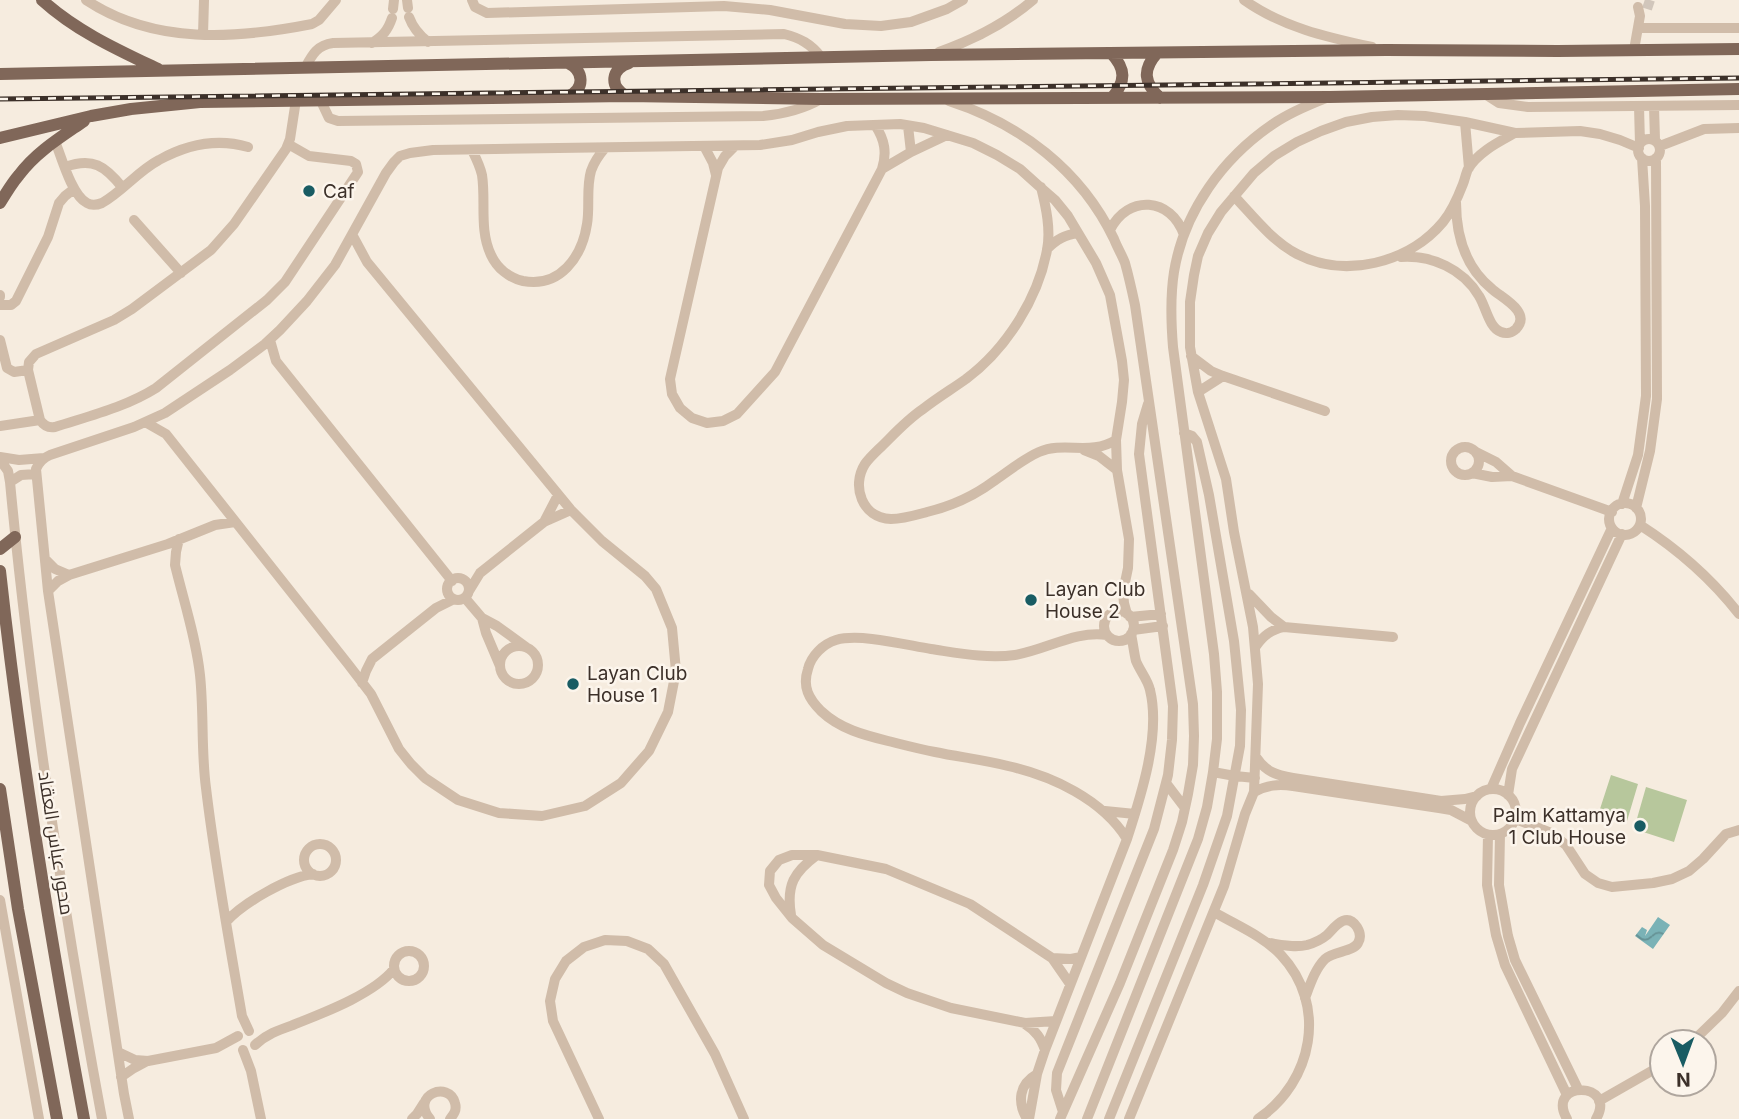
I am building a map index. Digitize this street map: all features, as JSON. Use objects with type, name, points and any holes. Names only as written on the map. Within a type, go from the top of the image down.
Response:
[{"type":"main road","points":[[43,0],[87,32],[162,71]]},
{"type":"main road","points":[[0,74],[931,55],[1739,49]]},
{"type":"main road","points":[[1157,52],[1146,73],[1151,88],[1160,98]]},
{"type":"main road","points":[[1111,53],[1123,73],[1120,86],[1112,98]]},
{"type":"main road","points":[[626,96],[616,87],[614,81],[618,69],[630,62]]},
{"type":"main road","points":[[568,63],[575,66],[581,79],[576,93],[569,96]]},
{"type":"main road","points":[[0,138],[91,116],[200,102],[569,96],[821,99],[1330,97],[1739,89]]},
{"type":"main road","points":[[0,203],[32,160],[91,116]]},
{"type":"main road","points":[[0,549],[15,537]]},
{"type":"main road","name":"محور عباس العقاد","points":[[0,571],[38,862],[84,1119]]},
{"type":"main road","points":[[0,789],[18,909],[57,1119]]},
{"type":"street","points":[[86,0],[117,17],[142,26],[181,34],[203,35],[258,33],[312,24],[323,17],[336,0]]},
{"type":"street","points":[[203,35],[204,0]]},
{"type":"street","points":[[472,0],[475,7],[486,13],[724,6],[770,10],[845,24],[881,26],[911,22],[963,0]]},
{"type":"street","points":[[931,55],[981,35],[1033,0]]},
{"type":"street","points":[[1244,0],[1280,21],[1309,32],[1386,50]]},
{"type":"street","points":[[408,8],[413,27],[429,42]]},
{"type":"street","points":[[372,43],[382,37],[388,28],[393,9]]},
{"type":"street","points":[[1634,50],[1641,11]]},
{"type":"street","points":[[1637,28],[1739,28]]},
{"type":"street","points":[[305,68],[314,52],[326,44],[784,34],[805,41],[821,57]]},
{"type":"street","points":[[1484,94],[1499,103],[1512,106],[1739,105]]},
{"type":"street","points":[[1087,1119],[1198,839],[1213,772],[1217,716],[1214,654],[1173,347],[1170,307],[1174,270],[1184,235],[1198,203],[1220,171],[1245,145],[1275,122],[1330,97]]},
{"type":"street","points":[[320,99],[329,118],[338,121],[763,117],[786,114],[821,99]]},
{"type":"street","points":[[946,99],[1007,125],[1045,151],[1078,183],[1105,221],[1125,262],[1149,400],[1193,704],[1193,765],[1173,850],[1120,983],[1062,1115]]},
{"type":"street","points":[[288,144],[309,156],[351,161],[356,164],[358,173],[285,282],[267,300],[146,395],[55,427],[45,426],[40,420],[29,362],[36,354],[114,320],[211,250],[228,233],[288,144],[296,100]]},
{"type":"street","points":[[1491,789],[1612,528],[1612,512],[1622,504],[1638,455],[1646,396],[1645,206],[1639,106]]},
{"type":"street","points":[[1636,508],[1650,451],[1657,399],[1656,158],[1659,154],[1654,106]]},
{"type":"street","points":[[1141,1119],[1129,1117],[1224,887],[1254,792],[1258,684],[1256,646],[1226,479],[1203,412],[1191,356],[1190,302],[1198,256],[1208,233],[1234,196],[1254,173],[1274,156],[1297,142],[1346,122],[1372,117],[1398,114],[1425,116],[1516,133],[1580,131],[1620,140],[1640,150],[1649,160],[1656,158]]},
{"type":"street","points":[[1465,122],[1469,168]]},
{"type":"street","points":[[735,146],[724,156],[716,175],[670,379],[672,394],[680,408],[692,418],[707,423],[723,421],[737,414],[775,372],[882,169],[886,151],[875,125]]},
{"type":"street","points":[[0,459],[44,458],[145,422],[165,413],[256,351],[307,301],[342,256],[386,173],[400,156],[420,151],[760,145],[847,126],[875,125],[924,128],[973,143],[1020,169],[1059,204],[1068,216],[1096,263],[1110,295],[1124,380],[1116,440],[1117,470],[1129,539],[1124,603],[1133,621],[1136,660],[1150,688],[1154,715],[1151,743],[1135,814],[1045,1050],[1028,1119]]},
{"type":"street","points":[[906,155],[908,126]]},
{"type":"street","points":[[1640,150],[1647,139],[1657,143],[1704,129],[1739,128]]},
{"type":"street","points":[[1234,196],[1277,241],[1297,254],[1318,262],[1341,266],[1364,265],[1394,257],[1430,236],[1445,220],[1469,168],[1498,142],[1516,133]]},
{"type":"street","points":[[882,169],[947,135]]},
{"type":"street","points":[[55,141],[81,200],[98,205],[107,205],[122,187],[157,161],[190,147],[218,142],[247,147]]},
{"type":"street","points":[[704,146],[716,175]]},
{"type":"street","points":[[579,148],[590,174]]},
{"type":"street","points":[[472,150],[482,176],[484,223],[491,255],[501,269],[516,279],[533,283],[552,279],[567,268],[577,253],[587,224],[590,174],[595,160],[605,148]]},
{"type":"street","points":[[482,176],[493,149]]},
{"type":"street","points":[[886,151],[906,155]]},
{"type":"street","points":[[65,167],[80,163],[100,165],[110,172],[122,187]]},
{"type":"street","points":[[1040,187],[1046,209],[1047,249],[1027,306],[992,356],[969,376],[923,408],[867,462],[859,475],[858,490],[864,504],[875,514],[889,519],[904,517],[957,503],[1040,451],[1060,447],[1101,447],[1116,440]]},
{"type":"street","points":[[0,305],[11,305],[16,301],[48,237],[59,203],[74,189]]},
{"type":"street","points":[[1394,257],[1427,258],[1457,272],[1480,297],[1494,328],[1506,333],[1517,328],[1520,322],[1518,309],[1490,288],[1467,258],[1460,240],[1455,202]]},
{"type":"street","points":[[1046,209],[1059,204]]},
{"type":"street","points":[[1110,230],[1119,215],[1135,206],[1144,205],[1170,212],[1181,226],[1184,235]]},
{"type":"street","points":[[134,220],[181,273]]},
{"type":"street","points":[[1047,249],[1067,234],[1078,233]]},
{"type":"street","points":[[145,422],[166,434],[348,664],[383,716],[400,750],[425,778],[458,800],[499,813],[542,816],[585,806],[621,783],[649,751],[668,712],[676,671],[672,628],[656,589],[645,576],[602,541],[570,510],[367,262],[353,236]]},
{"type":"street","points":[[342,256],[367,262]]},
{"type":"street","points":[[0,340],[7,368],[14,372],[29,370]]},
{"type":"street","points":[[270,340],[276,361],[453,582]]},
{"type":"street","points":[[256,351],[276,361]]},
{"type":"street","points":[[1191,356],[1223,376],[1325,411]]},
{"type":"street","points":[[1198,392],[1223,376]]},
{"type":"street","points":[[1062,1115],[1056,1090],[1058,1073],[1160,812],[1172,740],[1172,706],[1163,626],[1139,454],[1142,424],[1149,400]]},
{"type":"street","points":[[165,413],[166,434]]},
{"type":"street","points":[[0,426],[40,420]]},
{"type":"street","points":[[1109,1119],[1203,885],[1227,816],[1240,746],[1241,710],[1234,641],[1209,495],[1198,445],[1192,436],[1184,433]]},
{"type":"street","points":[[1476,452],[1480,463],[1476,471],[1466,475],[1453,468],[1451,459],[1454,453],[1462,447],[1468,447],[1496,462],[1512,476],[1612,512]]},
{"type":"street","points":[[1080,448],[1099,456],[1117,470]]},
{"type":"street","points":[[44,458],[39,463],[36,474],[48,592],[129,1119]]},
{"type":"street","points":[[0,459],[8,471],[10,481],[29,666],[66,909],[102,1119]]},
{"type":"street","points":[[1472,473],[1492,477],[1512,476]]},
{"type":"street","points":[[10,481],[21,475],[36,474]]},
{"type":"street","points":[[544,522],[558,495]]},
{"type":"street","points":[[210,527],[219,514],[221,504]]},
{"type":"street","points":[[1612,528],[1622,534],[1632,534],[1640,525],[1641,517],[1636,508],[1622,504]]},
{"type":"street","points":[[463,596],[480,573],[544,522],[570,510]]},
{"type":"street","points":[[48,592],[58,581],[69,575],[157,547],[220,523],[235,522]]},
{"type":"street","points":[[1640,525],[1700,570],[1739,614]]},
{"type":"street","points":[[1508,794],[1511,769],[1622,534]]},
{"type":"street","points":[[179,539],[176,565],[200,671],[205,782],[244,1033],[237,1043],[251,1071],[261,1119]]},
{"type":"street","points":[[157,547],[176,565]]},
{"type":"street","points":[[45,559],[55,569],[69,575]]},
{"type":"street","points":[[436,608],[453,582],[480,573]]},
{"type":"street","points":[[362,683],[372,659],[436,608],[463,596],[469,588],[466,581],[453,582]]},
{"type":"street","points":[[453,582],[449,594],[463,596],[482,618],[534,653],[538,662],[532,679],[523,684],[505,678],[482,618]]},
{"type":"street","points":[[1114,613],[1115,603],[1123,592]]},
{"type":"street","points":[[1247,592],[1284,628]]},
{"type":"street","points":[[1127,839],[1104,811],[1060,784],[1035,774],[1009,766],[920,749],[858,733],[836,724],[810,699],[805,679],[809,663],[817,652],[826,644],[847,638],[990,656],[1014,655],[1087,634],[1114,613],[1121,612],[1129,616],[1161,614]]},
{"type":"street","points":[[1105,621],[1105,631],[1136,660]]},
{"type":"street","points":[[1087,634],[1124,640],[1132,632],[1163,626]]},
{"type":"street","points":[[1256,646],[1262,636],[1272,630],[1284,628],[1393,637]]},
{"type":"street","points":[[500,666],[502,656],[508,649],[526,647]]},
{"type":"street","points":[[348,664],[372,659]]},
{"type":"street","points":[[1237,764],[1256,761],[1285,781],[1451,810],[1472,821]]},
{"type":"street","points":[[1213,772],[1255,778]]},
{"type":"street","points":[[1254,792],[1285,781],[1441,800],[1465,799],[1486,790],[1500,790],[1508,794],[1516,806],[1516,819],[1510,829],[1500,834],[1488,835],[1475,827],[1470,812],[1477,796]]},
{"type":"street","points":[[1166,783],[1185,808]]},
{"type":"street","points":[[1104,811],[1135,814]]},
{"type":"street","points":[[1516,819],[1551,833],[1566,845],[1585,874],[1598,883],[1612,887],[1672,879],[1689,871],[1726,834],[1739,831]]},
{"type":"street","points":[[1500,834],[1499,885],[1511,948],[1578,1089]]},
{"type":"street","points":[[1488,835],[1487,885],[1490,910],[1505,965],[1567,1095]]},
{"type":"street","points":[[226,922],[244,906],[289,880],[313,874],[326,875],[334,869],[337,859],[333,850],[325,844],[314,844],[307,850],[304,860],[289,880]]},
{"type":"street","points":[[1056,1021],[1025,1023],[951,1008],[907,993],[823,945],[792,919],[769,885],[770,871],[779,860],[792,855],[817,855],[886,869],[970,904],[1052,958],[1070,984]]},
{"type":"street","points":[[792,919],[788,900],[792,882],[802,866],[817,855]]},
{"type":"street","points":[[304,860],[307,870],[313,874]]},
{"type":"street","points":[[0,900],[39,1119]]},
{"type":"street","points":[[223,900],[244,906]]},
{"type":"street","points":[[1214,912],[1269,943],[1294,972],[1305,998],[1309,1028],[1303,1065],[1283,1098],[1258,1119]]},
{"type":"street","points":[[1269,943],[1306,946],[1327,934],[1341,921],[1349,921],[1359,930],[1360,937],[1353,948],[1332,954],[1323,961],[1305,998]]},
{"type":"street","points":[[599,1119],[553,1021],[550,1001],[555,979],[566,961],[584,947],[605,940],[627,941],[648,949],[664,964],[715,1054],[744,1119]]},
{"type":"street","points":[[1132,950],[1142,960],[1151,955]]},
{"type":"street","points":[[379,984],[412,981],[421,977],[424,963],[420,955],[411,951],[401,953],[395,960],[394,969],[402,980]]},
{"type":"street","points":[[1052,958],[1081,957]]},
{"type":"street","points":[[121,1077],[148,1061],[216,1048],[249,1050],[270,1034],[337,1006],[379,984],[394,969]]},
{"type":"street","points":[[1120,983],[1129,978],[1137,983],[1139,988]]},
{"type":"street","points":[[1706,1028],[1739,991]]},
{"type":"street","points":[[1025,1023],[1041,1039],[1045,1050]]},
{"type":"street","points":[[244,1033],[256,1038],[251,1071]]},
{"type":"street","points":[[216,1048],[244,1033],[270,1034]]},
{"type":"street","points":[[118,1052],[129,1058],[148,1061]]},
{"type":"street","points":[[1599,1101],[1648,1073]]},
{"type":"street","points":[[1562,1118],[1567,1095],[1578,1089],[1591,1091],[1599,1101],[1597,1119]]},
{"type":"street","points":[[412,1119],[430,1095],[439,1091],[449,1094],[456,1106],[450,1119]]},
{"type":"street","points":[[425,1103],[425,1112],[430,1119]]},
{"type":"green space","points":[[1611,775],[1638,784],[1627,821],[1599,812]]},
{"type":"green space","points":[[1646,787],[1687,800],[1674,842],[1634,829]]},
{"type":"water","points":[[1658,917],[1670,925],[1653,949],[1635,936],[1642,927],[1647,930],[1645,936]]},
{"type":"tunnel","points":[[1647,9],[1650,0]]},
{"type":"railway","points":[[0,99],[1739,78]]},
{"type":"place","name":"Caf","points":[[309,191]]},
{"type":"place","name":"Layan Club House 2","points":[[1031,600]]},
{"type":"place","name":"Layan Club House 1","points":[[573,684]]},
{"type":"place","name":"Palm Kattamya 1 Club House","points":[[1640,826]]}]
